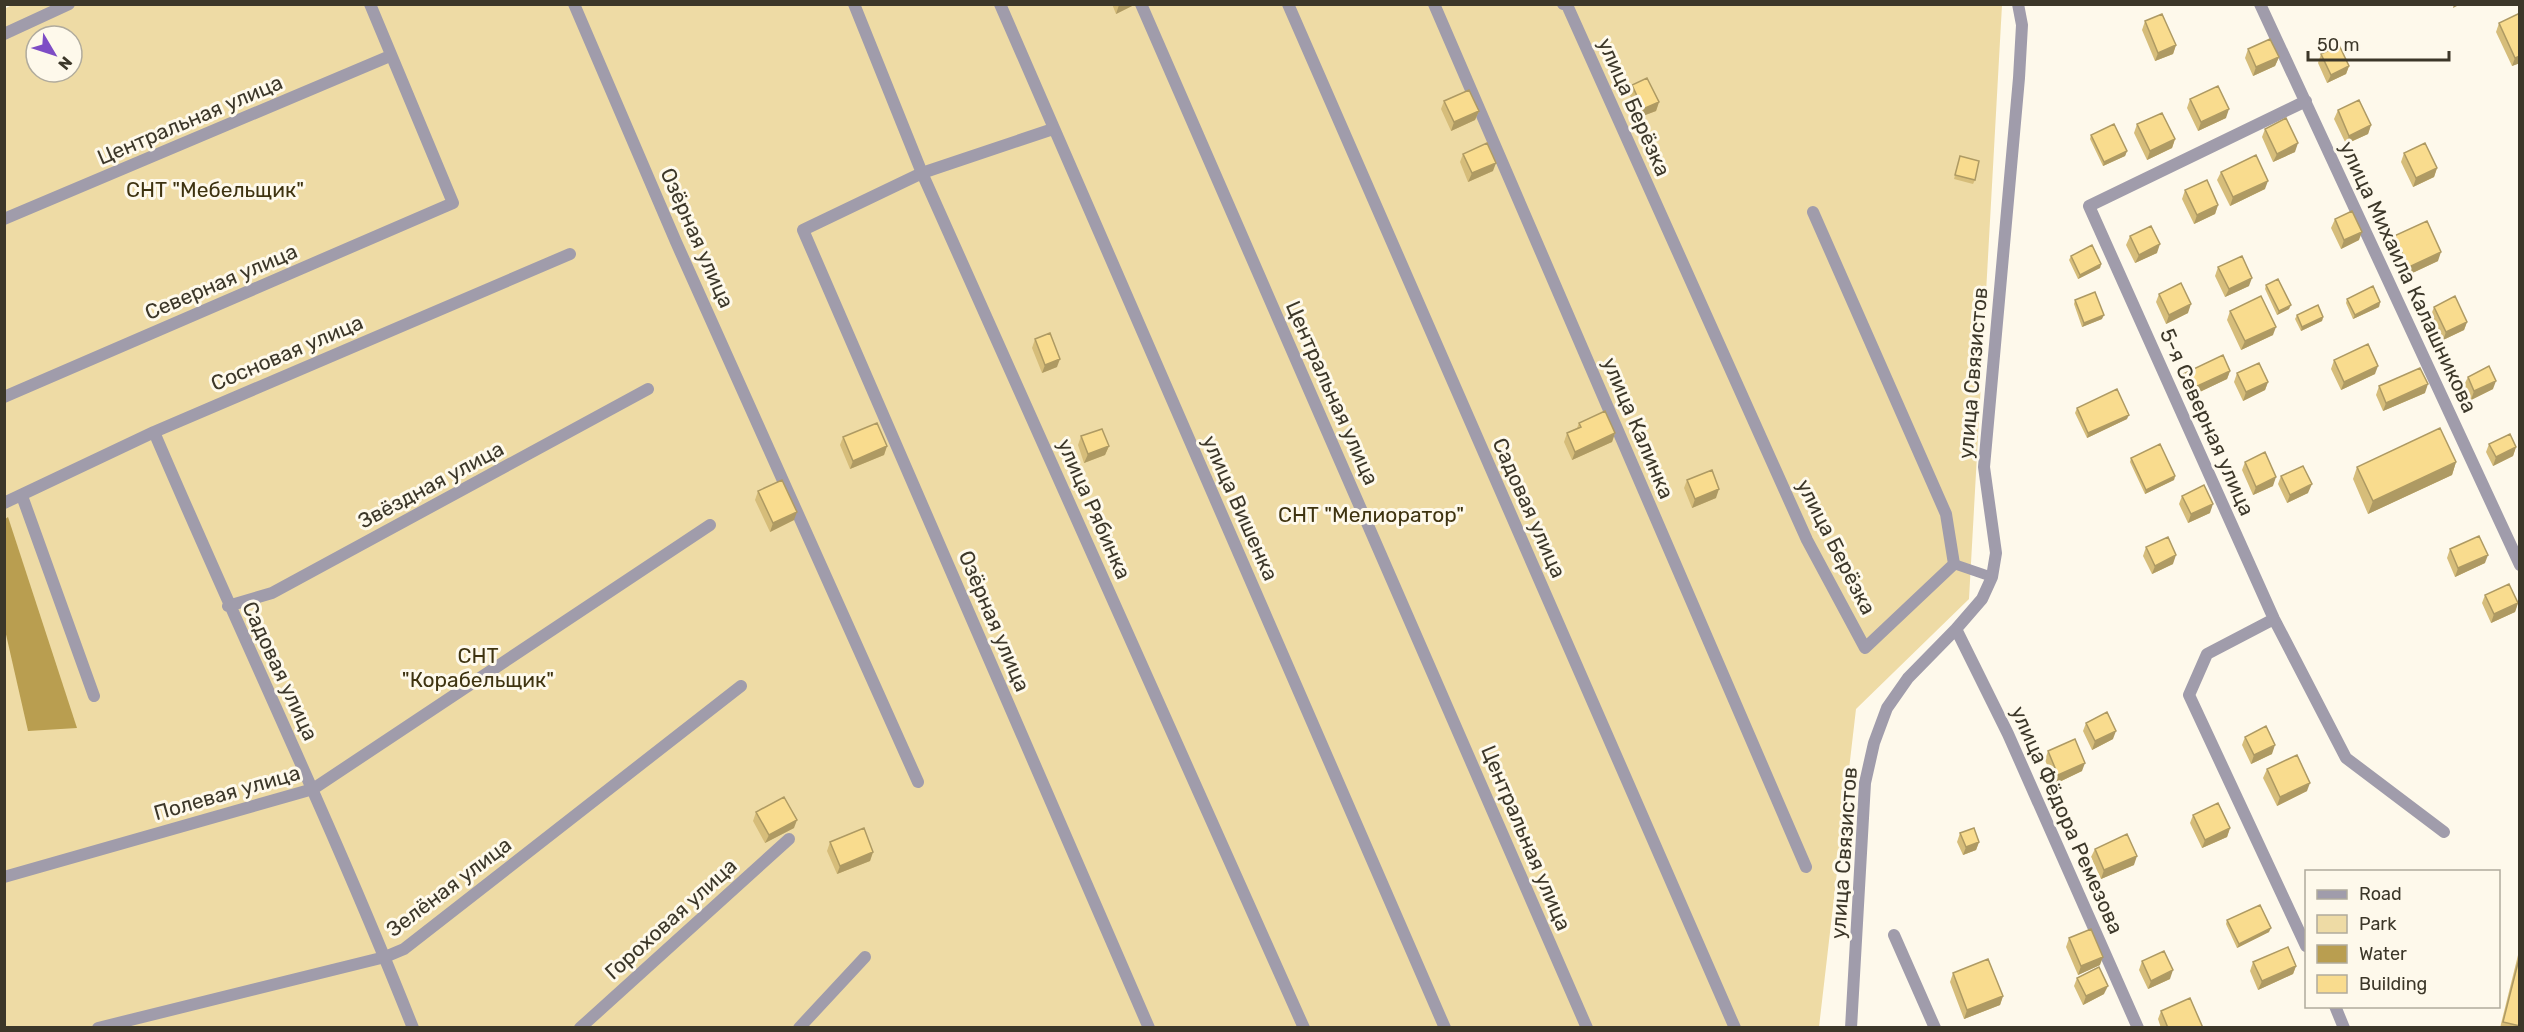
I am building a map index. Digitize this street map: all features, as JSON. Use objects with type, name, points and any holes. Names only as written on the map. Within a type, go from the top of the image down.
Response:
[{"type":"street","points":[[4,34],[69,4]]},
{"type":"street","points":[[370,4],[390,56]]},
{"type":"street","name":"Озёрная улица","points":[[574,4],[676,242],[918,782]]},
{"type":"street","name":"улица Рябинка","points":[[854,4],[922,173],[1304,1028]]},
{"type":"street","name":"улица Вишенка","points":[[1000,4],[1445,1028]]},
{"type":"street","name":"Центральная улица","points":[[1141,4],[1587,1028]]},
{"type":"street","name":"Садовая улица","points":[[1288,4],[1735,1028]]},
{"type":"street","name":"улица Калинка","points":[[1434,4],[1806,867]]},
{"type":"street","name":"улица Связистов","points":[[1851,1028],[1865,783],[1874,743],[1887,708],[1908,678],[1956,629],[1982,598],[1992,577],[1996,553],[1984,466],[2019,78],[2022,25],[2018,4]]},
{"type":"street","name":"улица Михаила Калашникова","points":[[2260,4],[2520,565]]},
{"type":"street","name":"улица Берёзка","points":[[1566,5],[1806,540],[1865,648],[1954,564]]},
{"type":"street","name":"Северная улица","points":[[4,397],[453,203],[390,56]]},
{"type":"street","name":"Центральная улица","points":[[4,219],[390,56]]},
{"type":"street","name":"5-я Северная улица","points":[[2306,101],[2089,206],[2274,619],[2346,758],[2444,832]]},
{"type":"street","points":[[922,173],[1053,129]]},
{"type":"street","name":"Озёрная улица","points":[[922,173],[803,230],[1149,1028]]},
{"type":"street","points":[[1813,212],[1946,514],[1954,564]]},
{"type":"street","name":"Сосновая улица","points":[[4,503],[154,432],[570,254]]},
{"type":"street","name":"Звёздная улица","points":[[228,606],[272,593],[648,389]]},
{"type":"street","name":"Садовая улица","points":[[154,432],[228,606],[313,789],[413,1028]]},
{"type":"street","points":[[22,496],[94,696]]},
{"type":"street","name":"Полевая улица","points":[[4,877],[313,789],[710,525]]},
{"type":"street","points":[[2274,619],[2207,654],[2189,695],[2305,942]]},
{"type":"street","name":"улица Фёдора Ремезова","points":[[1956,629],[2008,734],[2138,1028]]},
{"type":"street","name":"Зелёная улица","points":[[98,1028],[385,957],[404,949],[741,686]]},
{"type":"street","name":"Гороховая улица","points":[[580,1028],[789,838]]},
{"type":"street","points":[[1894,935],[1935,1028]]},
{"type":"street","points":[[799,1028],[865,957]]},
{"type":"street","points":[[2336,1008],[2344,1028]]},
{"type":"lane","points":[[1954,564],[1992,577]]},
{"type":"green space","points":[[14,4],[2002,5],[1969,599],[1856,709],[1819,1027],[5,1027],[4,9]]},
{"type":"water","points":[[8,517],[77,728],[28,731],[5,630],[4,520]]},
{"type":"building","points":[[2520,13],[2520,56],[2515,58],[2499,23]]},
{"type":"building","points":[[2162,14],[2176,45],[2158,53],[2145,21]]},
{"type":"building","points":[[2270,39],[2279,57],[2256,67],[2248,49]]},
{"type":"building","points":[[2339,45],[2349,66],[2331,75],[2321,54]]},
{"type":"building","points":[[1647,78],[1659,102],[1643,109],[1632,85]]},
{"type":"building","points":[[2218,86],[2229,109],[2201,122],[2190,99]]},
{"type":"building","points":[[1469,90],[1479,111],[1454,122],[1444,101]]},
{"type":"building","points":[[2359,100],[2371,125],[2349,136],[2338,110]]},
{"type":"building","points":[[2162,113],[2175,139],[2150,151],[2137,124]]},
{"type":"building","points":[[2286,118],[2298,143],[2277,154],[2265,129]]},
{"type":"building","points":[[2114,124],[2127,151],[2104,162],[2091,135]]},
{"type":"building","points":[[1487,143],[1496,163],[1472,173],[1463,154]]},
{"type":"building","points":[[2425,143],[2437,168],[2416,178],[2404,153]]},
{"type":"building","points":[[2256,155],[2268,181],[2233,197],[2221,172]]},
{"type":"building","points":[[1960,156],[1979,161],[1975,180],[1955,175]]},
{"type":"building","points":[[2207,180],[2218,205],[2197,215],[2185,190]]},
{"type":"building","points":[[2352,211],[2362,232],[2344,240],[2335,219]]},
{"type":"building","points":[[2427,221],[2441,252],[2409,267],[2394,236]]},
{"type":"building","points":[[2151,226],[2160,244],[2139,255],[2130,236]]},
{"type":"building","points":[[2092,245],[2101,264],[2080,275],[2071,256]]},
{"type":"building","points":[[2242,256],[2252,278],[2229,289],[2218,267]]},
{"type":"building","points":[[2278,279],[2291,305],[2279,311],[2266,285]]},
{"type":"building","points":[[2181,283],[2191,304],[2169,315],[2159,294]]},
{"type":"building","points":[[2373,286],[2380,302],[2355,315],[2347,299]]},
{"type":"building","points":[[2095,292],[2104,315],[2084,323],[2075,300]]},
{"type":"building","points":[[2261,296],[2276,327],[2245,341],[2230,311]]},
{"type":"building","points":[[2455,296],[2467,322],[2446,332],[2434,307]]},
{"type":"building","points":[[2318,305],[2323,317],[2302,327],[2297,315]]},
{"type":"building","points":[[1050,333],[1060,359],[1045,365],[1035,339]]},
{"type":"building","points":[[2368,344],[2378,366],[2344,382],[2334,360]]},
{"type":"building","points":[[2223,355],[2230,371],[2191,389],[2183,374]]},
{"type":"building","points":[[2259,363],[2268,382],[2246,392],[2237,373]]},
{"type":"building","points":[[2489,366],[2496,381],[2474,391],[2468,377]]},
{"type":"building","points":[[2420,368],[2428,384],[2386,403],[2379,386]]},
{"type":"building","points":[[2117,389],[2129,415],[2088,433],[2077,408]]},
{"type":"building","points":[[1605,411],[1615,433],[1575,452],[1567,433],[1581,427],[1579,423]]},
{"type":"building","points":[[877,423],[887,446],[853,461],[843,437]]},
{"type":"building","points":[[2440,428],[2456,462],[2373,501],[2357,467]]},
{"type":"building","points":[[1102,429],[1109,446],[1088,454],[1081,436]]},
{"type":"building","points":[[2510,434],[2516,447],[2496,457],[2489,444]]},
{"type":"building","points":[[2160,444],[2175,476],[2146,490],[2131,458]]},
{"type":"building","points":[[2265,452],[2276,477],[2256,487],[2245,462]]},
{"type":"building","points":[[2303,466],[2312,484],[2290,495],[2281,476]]},
{"type":"building","points":[[1712,470],[1719,489],[1695,499],[1687,480]]},
{"type":"building","points":[[782,480],[797,512],[773,523],[758,491]]},
{"type":"building","points":[[2204,485],[2213,504],[2191,514],[2182,496]]},
{"type":"building","points":[[2479,536],[2488,555],[2458,568],[2450,549]]},
{"type":"building","points":[[2168,537],[2176,555],[2155,566],[2146,547]]},
{"type":"building","points":[[2509,584],[2518,603],[2494,614],[2485,595]]},
{"type":"building","points":[[2107,712],[2116,731],[2095,741],[2086,723]]},
{"type":"building","points":[[2266,726],[2275,745],[2254,755],[2245,737]]},
{"type":"building","points":[[2075,739],[2085,763],[2058,775],[2048,751]]},
{"type":"building","points":[[2297,755],[2310,783],[2280,797],[2267,769]]},
{"type":"building","points":[[784,797],[797,820],[769,835],[756,812]]},
{"type":"building","points":[[2218,803],[2230,828],[2205,840],[2193,815]]},
{"type":"building","points":[[864,828],[873,852],[840,866],[830,842]]},
{"type":"building","points":[[1974,828],[1979,842],[1966,847],[1960,833]]},
{"type":"building","points":[[2127,834],[2137,856],[2104,870],[2095,849]]},
{"type":"building","points":[[2260,905],[2271,928],[2239,944],[2227,920]]},
{"type":"building","points":[[2091,929],[2103,957],[2081,966],[2069,938]]},
{"type":"building","points":[[2288,947],[2296,966],[2262,981],[2253,962]]},
{"type":"building","points":[[2164,951],[2173,970],[2151,981],[2142,961]]},
{"type":"building","points":[[2520,955],[2520,1026],[2503,1022]]},
{"type":"building","points":[[1988,959],[2003,996],[1967,1010],[1953,973]]},
{"type":"building","points":[[2099,967],[2108,986],[2086,996],[2077,978]]},
{"type":"building","points":[[2190,998],[2203,1028],[2168,1028],[2161,1011]]},
{"type":"park label","name":"СНТ \"Мебельщик\"","points":[[215,190]]},
{"type":"park label","name":"СНТ \"Мелиоратор\"","points":[[1371,515]]},
{"type":"park label","name":"СНТ \"Корабельщик\"","points":[[478,668]]}]
